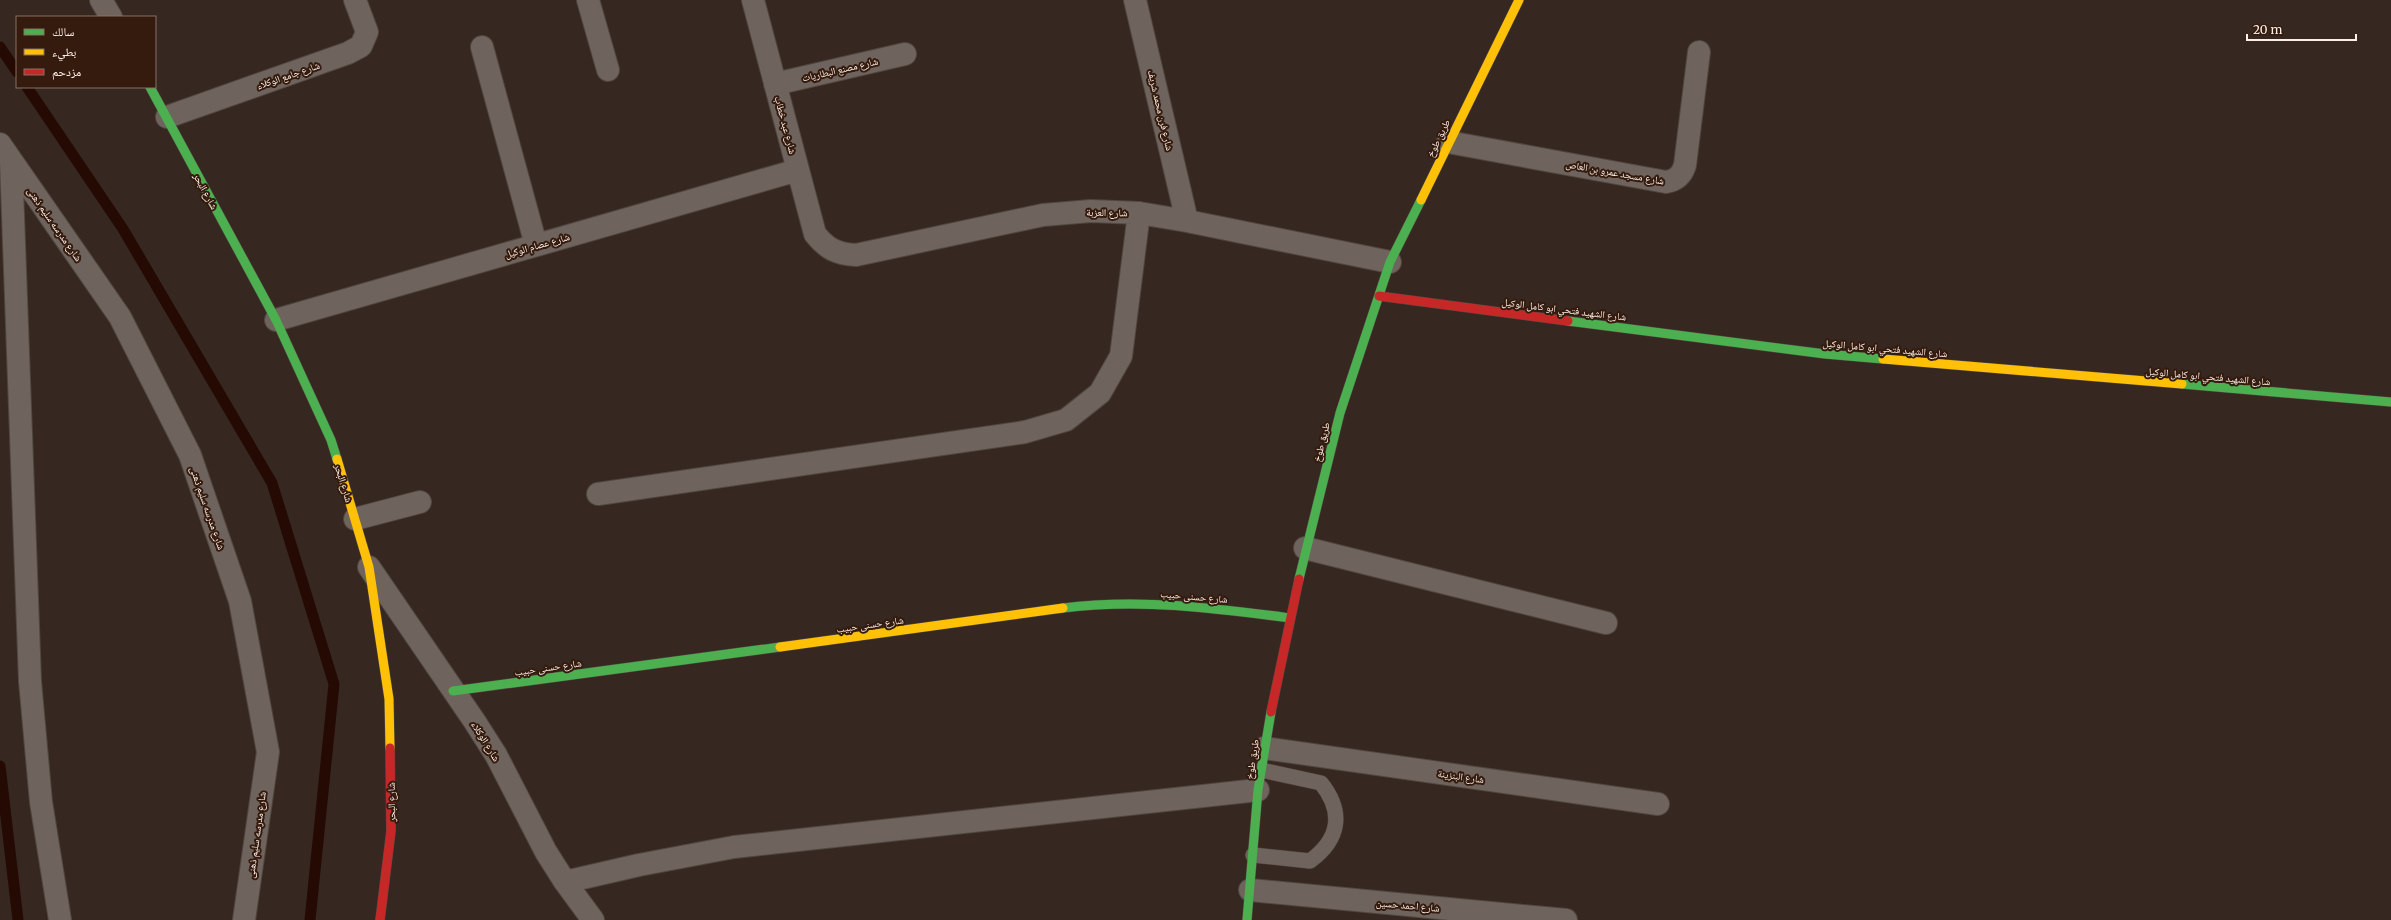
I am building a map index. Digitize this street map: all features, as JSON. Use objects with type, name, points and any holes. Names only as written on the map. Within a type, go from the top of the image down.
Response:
[{"type":"street","points":[[101,0],[110,16]]},
{"type":"street","name":"شارع جامع الوكلاء","points":[[166,117],[348,53],[362,46],[367,32],[356,0]]},
{"type":"street","points":[[588,0],[608,70]]},
{"type":"street","name":"شارع عبد خطاب","points":[[753,0],[815,234],[826,247]]},
{"type":"street","name":"شارع فرن محمد شريف","points":[[1135,0],[1187,221]]},
{"type":"street","name":"طريق طوخ","points":[[1247,920],[1264,748],[1305,548],[1340,413],[1390,262],[1519,0]]},
{"type":"street","points":[[482,47],[536,245]]},
{"type":"street","name":"شارع مسجد عمرو بن العاص","points":[[1448,142],[1666,182],[1672,181],[1683,172],[1685,165],[1699,52]]},
{"type":"street","name":"شارع مصنع البطاريات","points":[[775,84],[905,54]]},
{"type":"street","name":"شارع البحر","points":[[151,88],[276,320],[331,440],[369,567],[389,698],[391,831],[380,920]]},
{"type":"street","points":[[5,153],[30,681],[41,802],[60,920]]},
{"type":"street","name":"شارع مدرسه سليم ذهنى","points":[[5,153],[120,317],[190,454],[240,601],[268,752],[244,920]]},
{"type":"street","name":"شارع عصام الوكيل","points":[[276,320],[798,170]]},
{"type":"street","name":"شارع العزبة","points":[[826,247],[840,254],[856,255],[1043,215],[1091,211],[1139,213],[1187,221],[1390,262]]},
{"type":"street","points":[[598,494],[1025,432],[1066,420],[1100,393],[1121,356],[1139,213]]},
{"type":"street","name":"شارع الشهيد فتحي ابو كامل الوكيل","points":[[1379,296],[1825,354],[2391,402]]},
{"type":"street","points":[[355,519],[420,502]]},
{"type":"street","points":[[1305,548],[1606,623]]},
{"type":"street","name":"شارع الوكلاء","points":[[369,567],[496,755],[529,822],[565,882],[594,920]]},
{"type":"street","name":"شارع حسنى حبيب","points":[[453,691],[1081,606],[1133,603],[1186,605],[1290,618]]},
{"type":"street","name":"شارع البنزينة","points":[[1264,748],[1658,804]]},
{"type":"street","points":[[565,882],[639,865],[734,847],[1260,780]]},
{"type":"street","name":"شارع احمد حسين","points":[[1250,890],[1566,920]]},
{"type":"lane","points":[[1253,855],[1310,861],[1324,851],[1332,837],[1336,821],[1336,807],[1330,794],[1321,783],[1260,780]]},
{"type":"waterway","points":[[0,47],[16,71]]},
{"type":"waterway","points":[[28,88],[123,229],[272,483],[334,684],[310,920]]},
{"type":"waterway","points":[[0,766],[18,920]]},
{"type":"traffic: fast","points":[[151,88],[276,320],[331,440],[337,459]]},
{"type":"traffic: fast","points":[[1299,579],[1340,413],[1390,262],[1421,200]]},
{"type":"traffic: fast","points":[[1568,321],[1825,354],[1883,359]]},
{"type":"traffic: fast","points":[[2182,384],[2391,402]]},
{"type":"traffic: fast","points":[[1063,608],[1092,605],[1149,604],[1205,608],[1290,618]]},
{"type":"traffic: fast","points":[[453,691],[780,647]]},
{"type":"traffic: fast","points":[[1247,920],[1258,790],[1271,712]]},
{"type":"traffic: slow","points":[[1421,200],[1519,0]]},
{"type":"traffic: slow","points":[[1883,359],[2182,384]]},
{"type":"traffic: slow","points":[[337,459],[369,567],[389,699],[390,748]]},
{"type":"traffic: slow","points":[[780,647],[1063,608]]},
{"type":"traffic: jam","points":[[1379,296],[1568,321]]},
{"type":"traffic: jam","points":[[1271,712],[1299,579]]},
{"type":"traffic: jam","points":[[380,920],[391,831],[390,748]]}]
